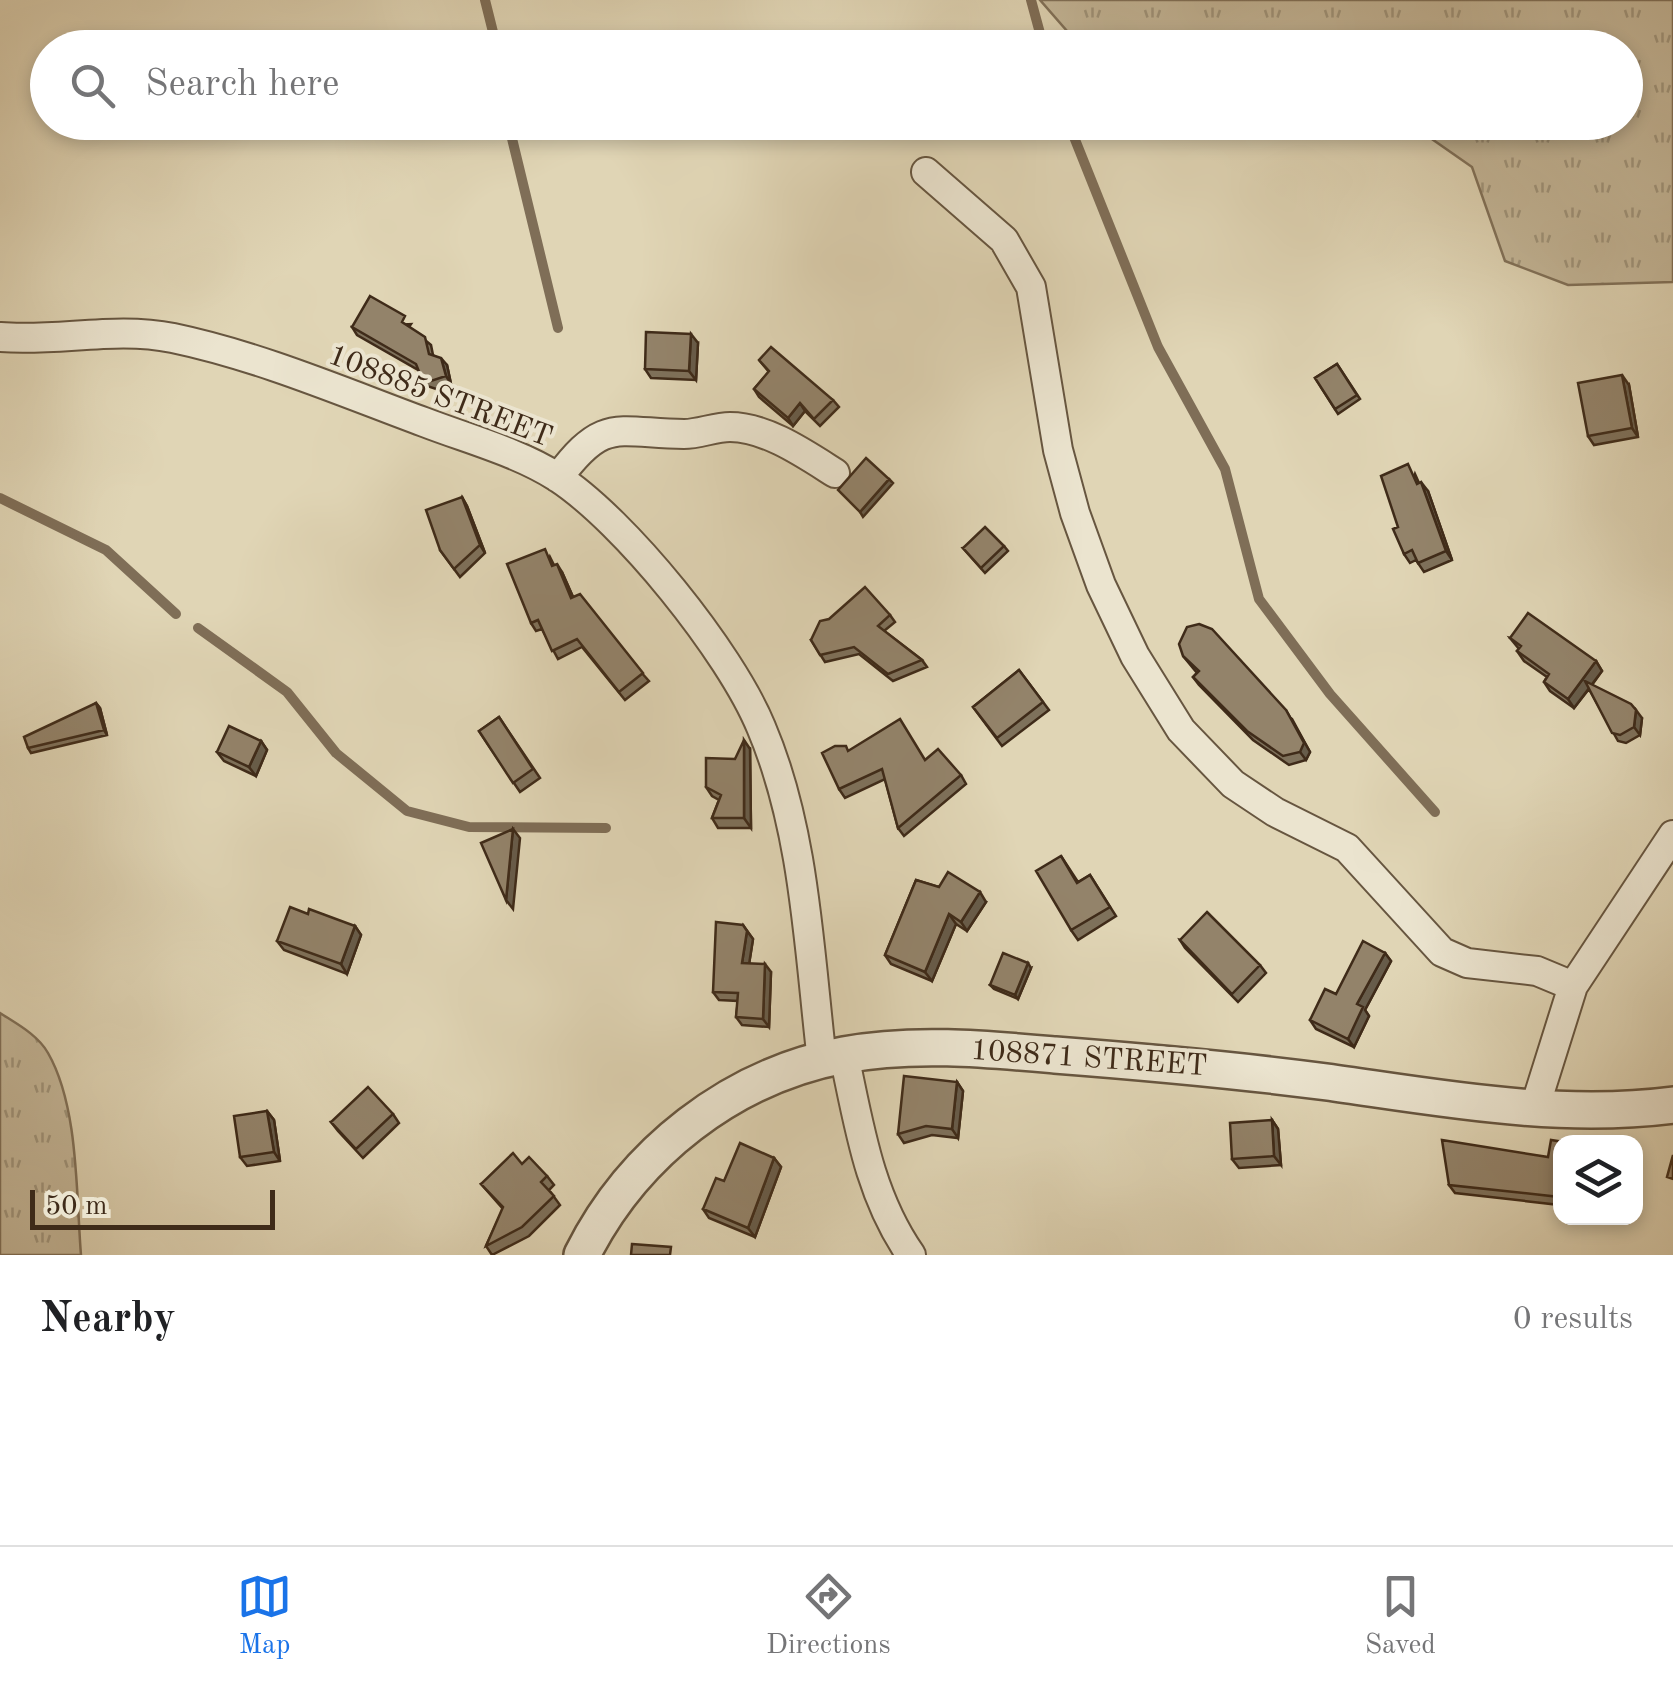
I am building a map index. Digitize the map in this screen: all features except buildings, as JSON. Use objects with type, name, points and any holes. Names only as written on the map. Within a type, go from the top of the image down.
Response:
[{"type":"street","points":[[926,172],[1004,240],[1031,286],[1058,450],[1075,513],[1101,586],[1135,656],[1181,730],[1233,784],[1275,812],[1347,848],[1442,952],[1467,962],[1536,971],[1573,986]]},
{"type":"street","name":"108885 STREET","points":[[0,337],[43,339],[98,332],[172,338],[378,405],[558,478],[626,538],[732,669],[762,728],[789,811],[833,1058],[884,1210],[911,1255]]},
{"type":"street","points":[[558,478],[582,445],[615,429],[687,434],[732,427],[793,447],[834,473]]},
{"type":"street","points":[[1535,1107],[1573,986],[1673,835]]},
{"type":"street","name":"108871 STREET","points":[[582,1255],[662,1146],[738,1094],[833,1058],[892,1049],[1010,1051],[1220,1068],[1535,1107],[1632,1110],[1673,1105]]},
{"type":"green space","points":[[1040,0],[1673,0],[1673,282],[1568,285],[1505,261],[1472,167],[1433,140],[1643,140],[1643,30],[1066,30]]},
{"type":"green space","points":[[0,1013],[39,1041],[58,1075],[71,1125],[81,1255],[0,1255]]},
{"type":"waterway","points":[[485,0],[492,30]]},
{"type":"waterway","points":[[1031,0],[1039,30]]},
{"type":"waterway","points":[[512,140],[558,328]]},
{"type":"waterway","points":[[1075,140],[1158,347],[1225,469],[1259,599],[1330,694],[1435,812]]},
{"type":"waterway","points":[[0,498],[106,550],[176,614]]},
{"type":"waterway","points":[[198,628],[287,692],[336,753],[407,811],[469,827],[606,828]]}]
